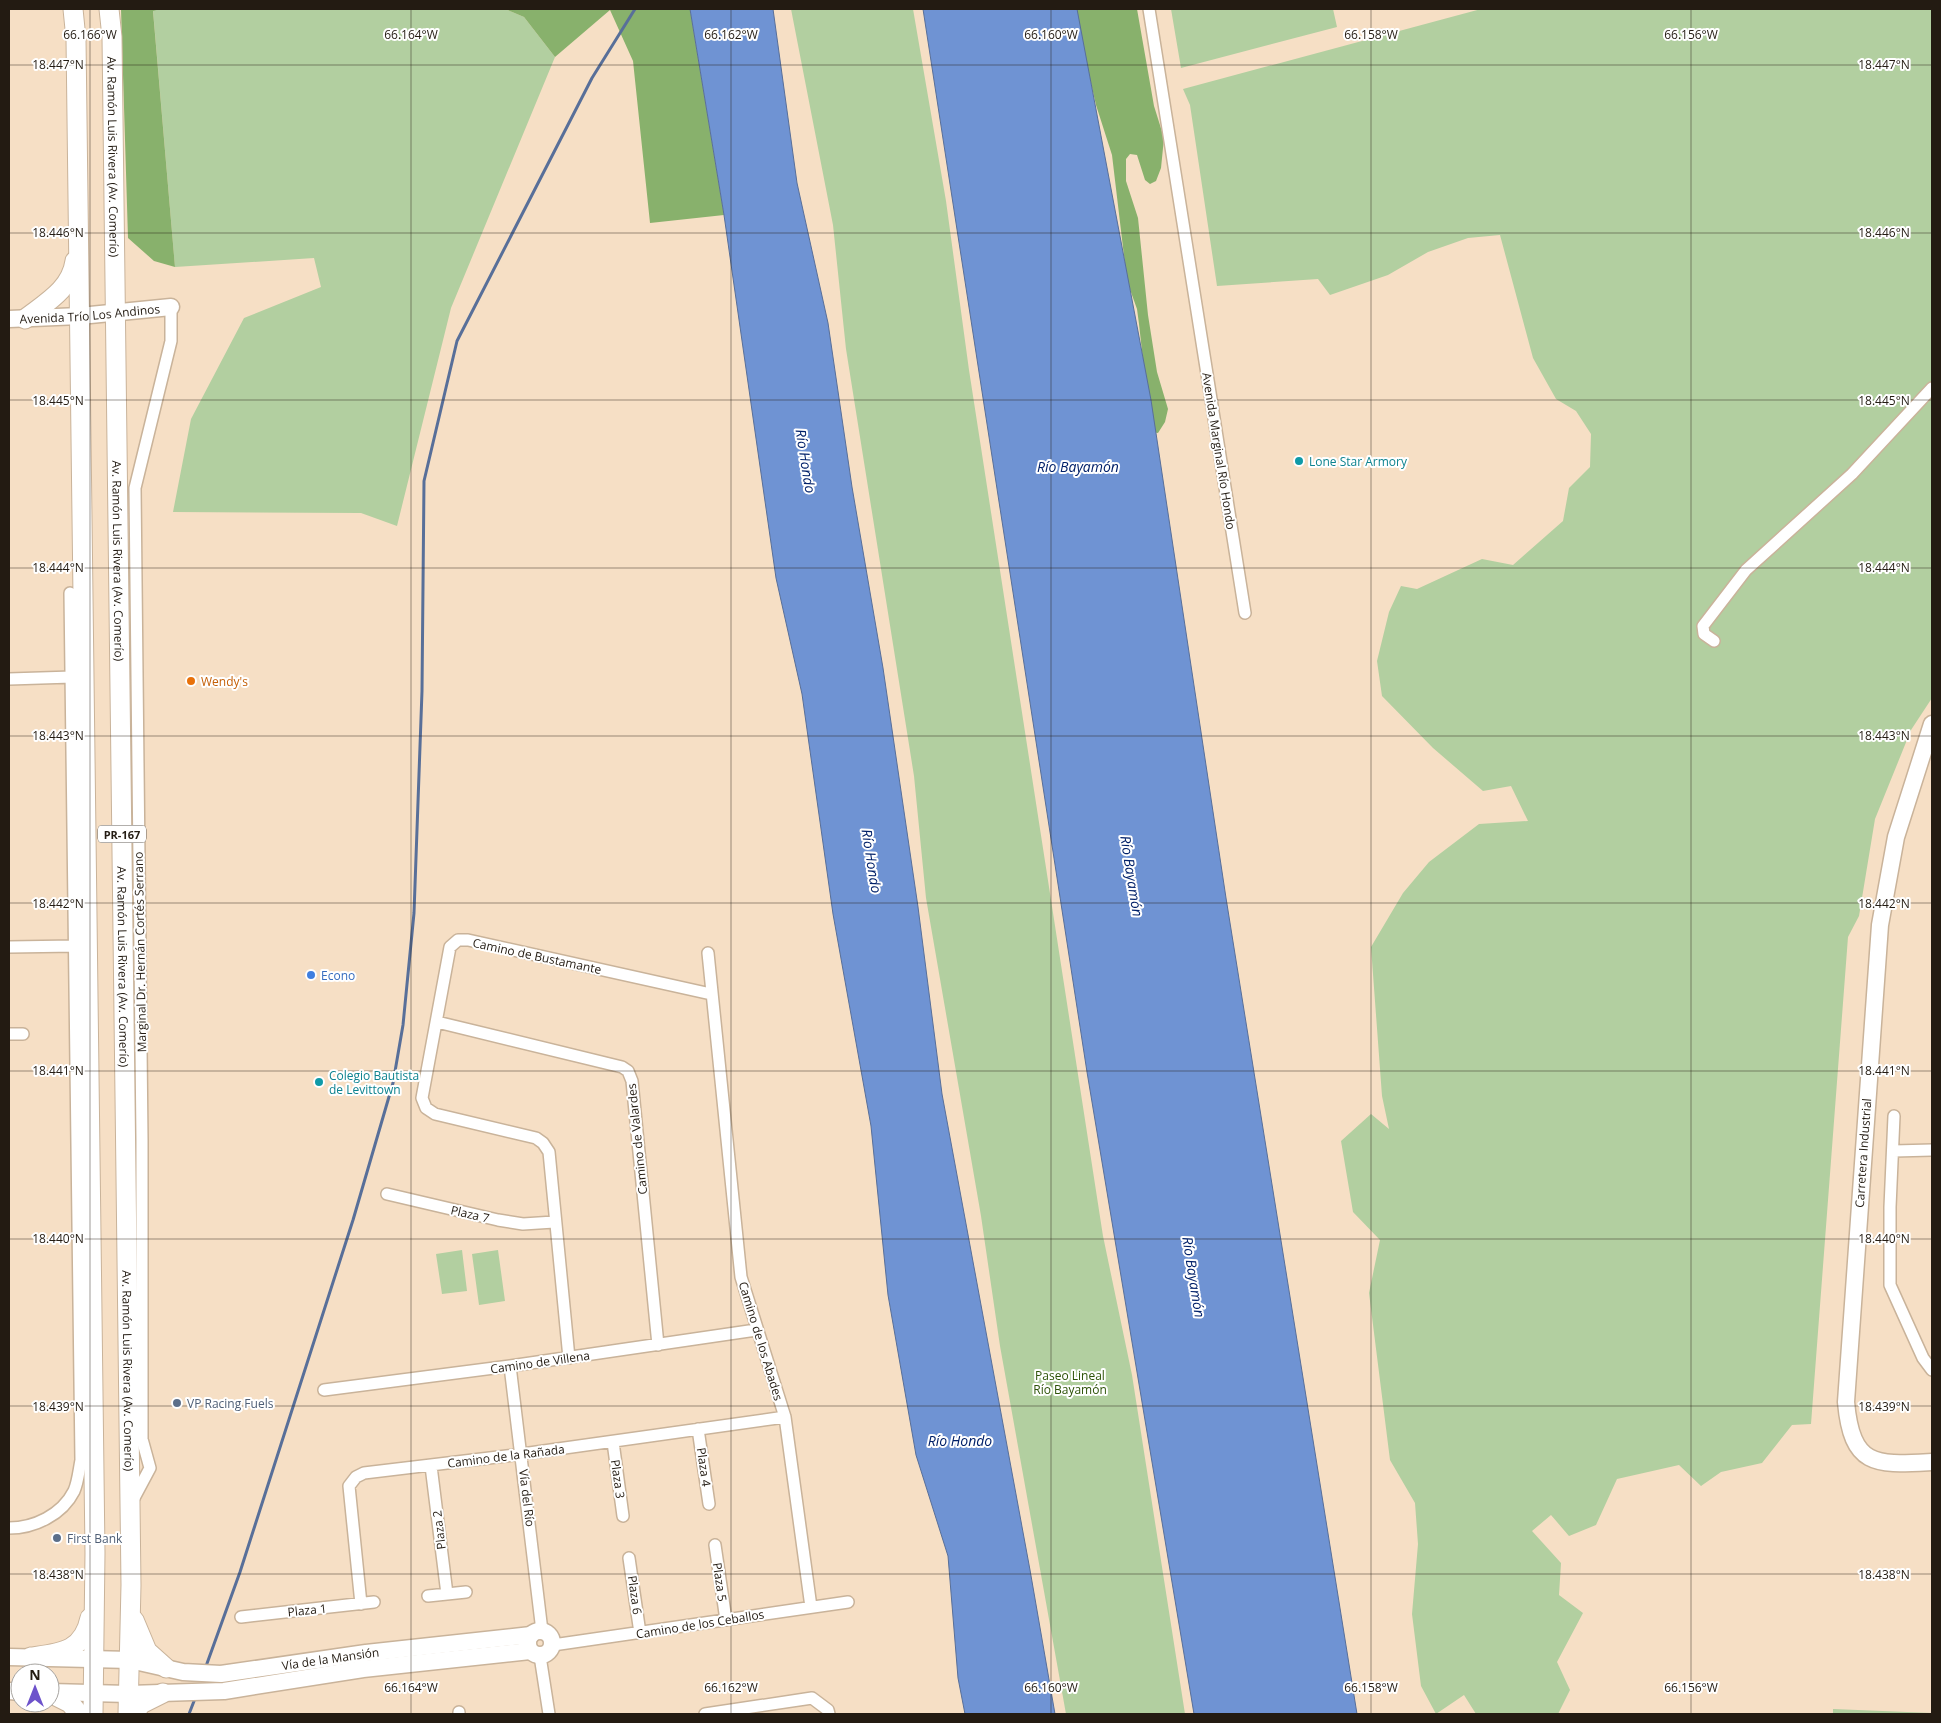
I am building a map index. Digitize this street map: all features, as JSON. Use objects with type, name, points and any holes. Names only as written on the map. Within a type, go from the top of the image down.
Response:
[{"type":"main road","name":"PR-167","points":[[73,9],[76,39],[80,316],[95,1597],[93,1714]]},
{"type":"main road","name":"Av. Ramón Luis Rivera (Av. Comerío)","points":[[109,9],[112,37],[116,311],[130,1505],[131,1607],[128,1714]]},
{"type":"main road","points":[[17,319],[68,283],[73,273],[79,240]]},
{"type":"main road","points":[[31,1657],[60,1653],[76,1645],[87,1632],[95,1597]]},
{"type":"main road","points":[[131,1607],[138,1633],[147,1650],[166,1668]]},
{"type":"main road","points":[[134,1714],[141,1704],[163,1693]]},
{"type":"main road","points":[[60,1698],[70,1703],[79,1714]]},
{"type":"street","name":"Avenida Marginal Río Hondo","points":[[1149,9],[1245,613]]},
{"type":"street","name":"Avenida Trío Los Andinos","points":[[17,319],[80,316],[171,307]]},
{"type":"street","name":"Marginal Dr. Hernán Cortés Serrano","points":[[130,1505],[150,1468],[142,1439],[142,1140],[135,488],[171,341],[171,307]]},
{"type":"street","points":[[1714,641],[1704,634],[1703,626],[1746,570],[1852,474],[1932,388]]},
{"type":"street","points":[[9,1528],[24,1528],[53,1516],[74,1491],[81,1460],[70,593]]},
{"type":"street","points":[[9,679],[72,678]]},
{"type":"street","name":"Carretera Industrial","points":[[1932,724],[1896,837],[1880,924],[1846,1402],[1851,1433],[1854,1441],[1865,1456],[1888,1464],[1932,1462]]},
{"type":"street","name":"Camino de Bustamante","points":[[569,1358],[554,1222],[549,1152],[543,1143],[536,1138],[435,1114],[426,1108],[422,1098],[450,947],[458,940],[710,994]]},
{"type":"street","points":[[9,947],[75,946]]},
{"type":"street","name":"Camino de los Abades","points":[[708,953],[710,994],[741,1277],[784,1417],[811,1607]]},
{"type":"street","name":"Camino de Valardes","points":[[436,1022],[622,1067],[628,1071],[632,1081],[658,1345]]},
{"type":"street","points":[[9,1034],[23,1034]]},
{"type":"street","points":[[1894,1116],[1894,1151],[1890,1207],[1890,1285],[1923,1358],[1932,1370]]},
{"type":"street","points":[[1894,1151],[1932,1150]]},
{"type":"street","name":"Plaza 7","points":[[387,1194],[498,1220],[523,1224],[554,1222]]},
{"type":"street","name":"Camino de Villena","points":[[324,1390],[569,1358],[756,1330]]},
{"type":"street","name":"Vía del Río","points":[[510,1366],[522,1454],[537,1633]]},
{"type":"street","name":"Camino de la Rañada","points":[[361,1604],[350,1486],[356,1477],[364,1473],[613,1442],[784,1417]]},
{"type":"street","name":"Plaza 4","points":[[698,1430],[709,1504]]},
{"type":"street","name":"Plaza 3","points":[[613,1442],[624,1516]]},
{"type":"street","name":"Plaza 2","points":[[431,1466],[447,1594]]},
{"type":"street","name":"Plaza 5","points":[[715,1545],[726,1620]]},
{"type":"street","name":"Plaza 6","points":[[629,1558],[640,1633]]},
{"type":"street","points":[[428,1596],[466,1592]]},
{"type":"street","name":"Plaza 1","points":[[241,1617],[374,1602]]},
{"type":"street","name":"Camino de los Ceballos","points":[[553,1645],[848,1602]]},
{"type":"street","points":[[535,1654],[549,1653],[553,1645],[552,1639],[537,1633],[528,1646],[535,1654],[548,1714]]},
{"type":"street","name":"Vía de la Mansión","points":[[9,1657],[130,1660],[166,1668],[221,1674],[366,1653],[537,1633]]},
{"type":"street","name":"Vía de la Mansión","points":[[60,1692],[129,1694],[224,1691],[363,1669],[535,1654]]},
{"type":"street","points":[[705,1714],[812,1698],[828,1710],[829,1714]]},
{"type":"green space","points":[[121,9],[160,9],[153,11],[175,267],[154,261],[128,238]]},
{"type":"green space","points":[[505,9],[524,17],[555,57],[451,308],[397,526],[361,513],[173,512],[191,419],[244,318],[321,287],[314,258],[175,267],[153,10]]},
{"type":"green space","points":[[505,9],[690,9],[724,215],[650,223],[633,61],[610,10],[555,57],[524,17]]},
{"type":"green space","name":"Paseo Lineal Río Bayamón","points":[[791,9],[913,9],[946,201],[969,370],[1103,1236],[1132,1375],[1185,1714],[1066,1714],[1000,1346],[981,1216],[926,898],[914,776],[846,349],[833,225]]},
{"type":"green space","points":[[1074,9],[1137,9],[1154,106],[1164,138],[1161,168],[1156,181],[1150,184],[1145,180],[1137,155],[1130,154],[1126,159],[1126,181],[1138,218],[1148,315],[1157,372],[1168,409],[1165,422],[1158,433],[1151,432],[1137,309],[1127,281],[1112,155],[1096,105]]},
{"type":"green space","points":[[1171,9],[1333,9],[1337,27],[1181,68]]},
{"type":"green space","points":[[1481,9],[1932,9],[1932,698],[1911,730],[1875,819],[1859,916],[1848,937],[1811,1424],[1792,1425],[1762,1463],[1721,1472],[1701,1486],[1679,1465],[1617,1479],[1596,1525],[1569,1536],[1551,1515],[1532,1531],[1561,1563],[1559,1595],[1583,1613],[1557,1662],[1570,1690],[1558,1714],[1476,1714],[1464,1695],[1436,1714],[1421,1686],[1412,1614],[1418,1544],[1415,1503],[1390,1460],[1369,1293],[1380,1240],[1353,1212],[1341,1141],[1371,1114],[1389,1129],[1382,1096],[1371,947],[1403,893],[1429,862],[1479,824],[1528,821],[1511,786],[1483,791],[1433,748],[1382,696],[1377,661],[1389,612],[1401,586],[1417,589],[1482,559],[1513,565],[1563,521],[1569,488],[1590,467],[1591,434],[1576,411],[1556,399],[1533,358],[1500,235],[1468,238],[1428,252],[1388,275],[1330,295],[1318,279],[1217,286],[1190,105],[1183,89]]},
{"type":"green space","points":[[462,1250],[467,1291],[442,1294],[436,1254]]},
{"type":"green space","points":[[498,1250],[505,1301],[479,1305],[472,1254]]},
{"type":"green space","points":[[1833,1709],[1932,1713],[1932,1714],[1833,1714]]},
{"type":"water","name":"Río Hondo","points":[[690,9],[773,9],[797,183],[828,323],[852,487],[883,668],[918,907],[942,1094],[1055,1714],[965,1714],[958,1678],[948,1556],[916,1455],[888,1295],[871,1126],[833,914],[802,694],[776,578],[724,215]]},
{"type":"water","name":"Río Bayamón","points":[[923,9],[1077,9],[1151,400],[1226,898],[1357,1714],[1194,1714],[1087,1072]]},
{"type":"waterway","points":[[205,1669],[240,1572],[353,1220],[393,1083],[403,1025],[414,913],[422,691],[424,481],[457,341],[592,78],[635,9]]},
{"type":"waterway","points":[[189,1714],[196,1696]]},
{"type":"place","name":"Lone Star Armory","points":[[1299,461]]},
{"type":"place","name":"Wendy's","points":[[191,681]]},
{"type":"place","name":"Econo","points":[[311,975]]},
{"type":"place","name":"Colegio Bautista de Levittown","points":[[319,1082]]},
{"type":"place","name":"VP Racing Fuels","points":[[177,1403]]},
{"type":"place","name":"First Bank","points":[[57,1538]]}]
